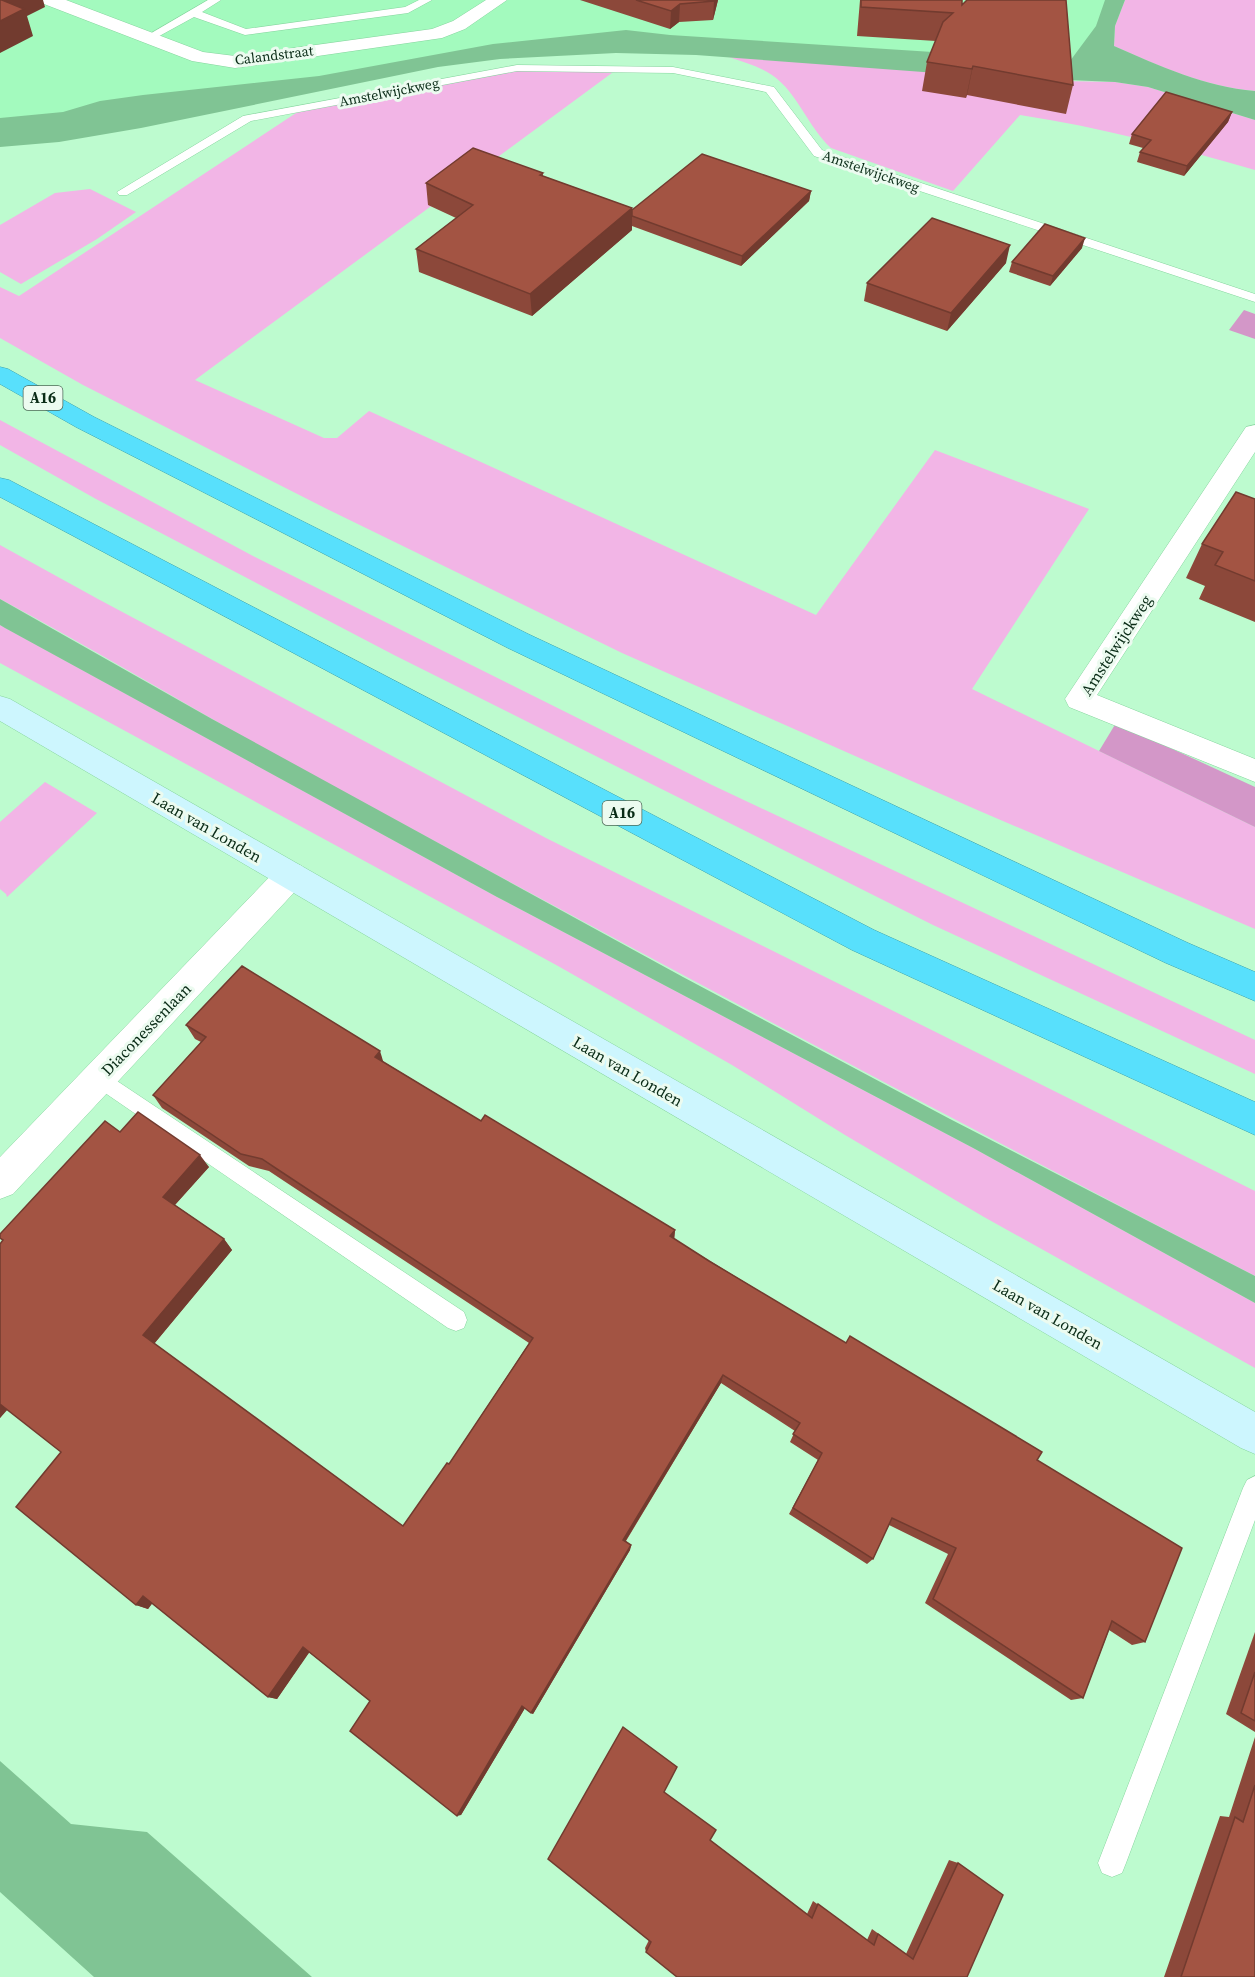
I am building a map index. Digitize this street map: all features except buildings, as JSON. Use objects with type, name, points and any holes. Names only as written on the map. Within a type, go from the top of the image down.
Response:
[{"type":"highway","name":"A16","points":[[0,374],[85,422],[518,641],[1177,953],[1255,987]]},
{"type":"highway","name":"A16","points":[[0,486],[863,940],[1255,1119]]},
{"type":"street","name":"Calandstraat","points":[[50,0],[199,57],[236,62],[435,34],[459,25],[498,0]]},
{"type":"street","name":"Amstelwijckweg","points":[[1255,433],[1079,699],[1255,771]]},
{"type":"street","name":"Laan van Londen","points":[[0,707],[1255,1434]]},
{"type":"street","name":"Diaconessenlaan","points":[[0,1182],[291,875]]},
{"type":"lane","points":[[148,38],[216,0]]},
{"type":"lane","points":[[194,13],[245,32],[408,10],[427,0]]},
{"type":"lane","name":"Amstelwijckweg","points":[[123,192],[247,118],[517,68],[673,70],[770,89],[818,153],[1255,298]]},
{"type":"lane","points":[[99,1078],[456,1320]]},
{"type":"lane","points":[[1112,1863],[1255,1488]]},
{"type":"shaded area","points":[[0,0],[1115,0],[1117,4],[1070,61],[514,48],[0,130]]},
{"type":"shaded area","points":[[1105,0],[1125,0],[1115,26],[1114,46],[1201,80],[1236,89],[1255,91],[1255,120],[1148,87],[1115,82],[977,76],[696,55],[616,53],[500,59],[438,67],[141,128],[59,142],[0,147],[0,118],[63,112],[100,101],[143,95],[319,76],[493,44],[626,30],[670,35],[1070,61],[1096,26]]},
{"type":"shaded area","points":[[1125,0],[1255,0],[1255,91],[1200,80],[1114,46],[1115,26]]},
{"type":"shaded area","points":[[729,57],[1062,81],[1115,82],[1148,87],[1255,120],[1255,170],[1139,139],[1020,115],[953,191],[831,148],[781,82],[762,69]]},
{"type":"shaded area","points":[[535,70],[616,70],[195,380],[324,438],[337,438],[369,411],[816,615],[935,450],[1089,509],[972,689],[1255,827],[1255,929],[975,809],[622,653],[327,509],[83,385],[0,338],[0,287],[19,296],[296,111],[485,73]]},
{"type":"shaded area","points":[[90,189],[136,212],[97,239],[21,284],[0,272],[0,225],[55,193]]},
{"type":"shaded area","points":[[1244,310],[1255,314],[1255,339],[1229,330]]},
{"type":"shaded area","points":[[0,420],[253,556],[712,785],[1255,1040],[1255,1074],[933,925],[394,655],[96,499],[0,445]]},
{"type":"shaded area","points":[[0,545],[546,838],[1255,1191],[1255,1276],[528,892],[287,761],[0,599]]},
{"type":"shaded area","points":[[0,599],[212,719],[683,977],[950,1119],[1255,1276],[1255,1303],[975,1149],[497,897],[5,628],[0,625]]},
{"type":"shaded area","points":[[0,625],[497,897],[975,1149],[1255,1303],[1255,1368],[984,1217],[732,1065],[558,966],[0,663]]},
{"type":"shaded area","points":[[1116,723],[1255,787],[1255,827],[1099,751]]},
{"type":"shaded area","points":[[45,782],[97,813],[7,897],[0,889],[0,822]]},
{"type":"shaded area","points":[[0,1761],[71,1824],[147,1832],[312,1977],[94,1977],[0,1892]]}]
